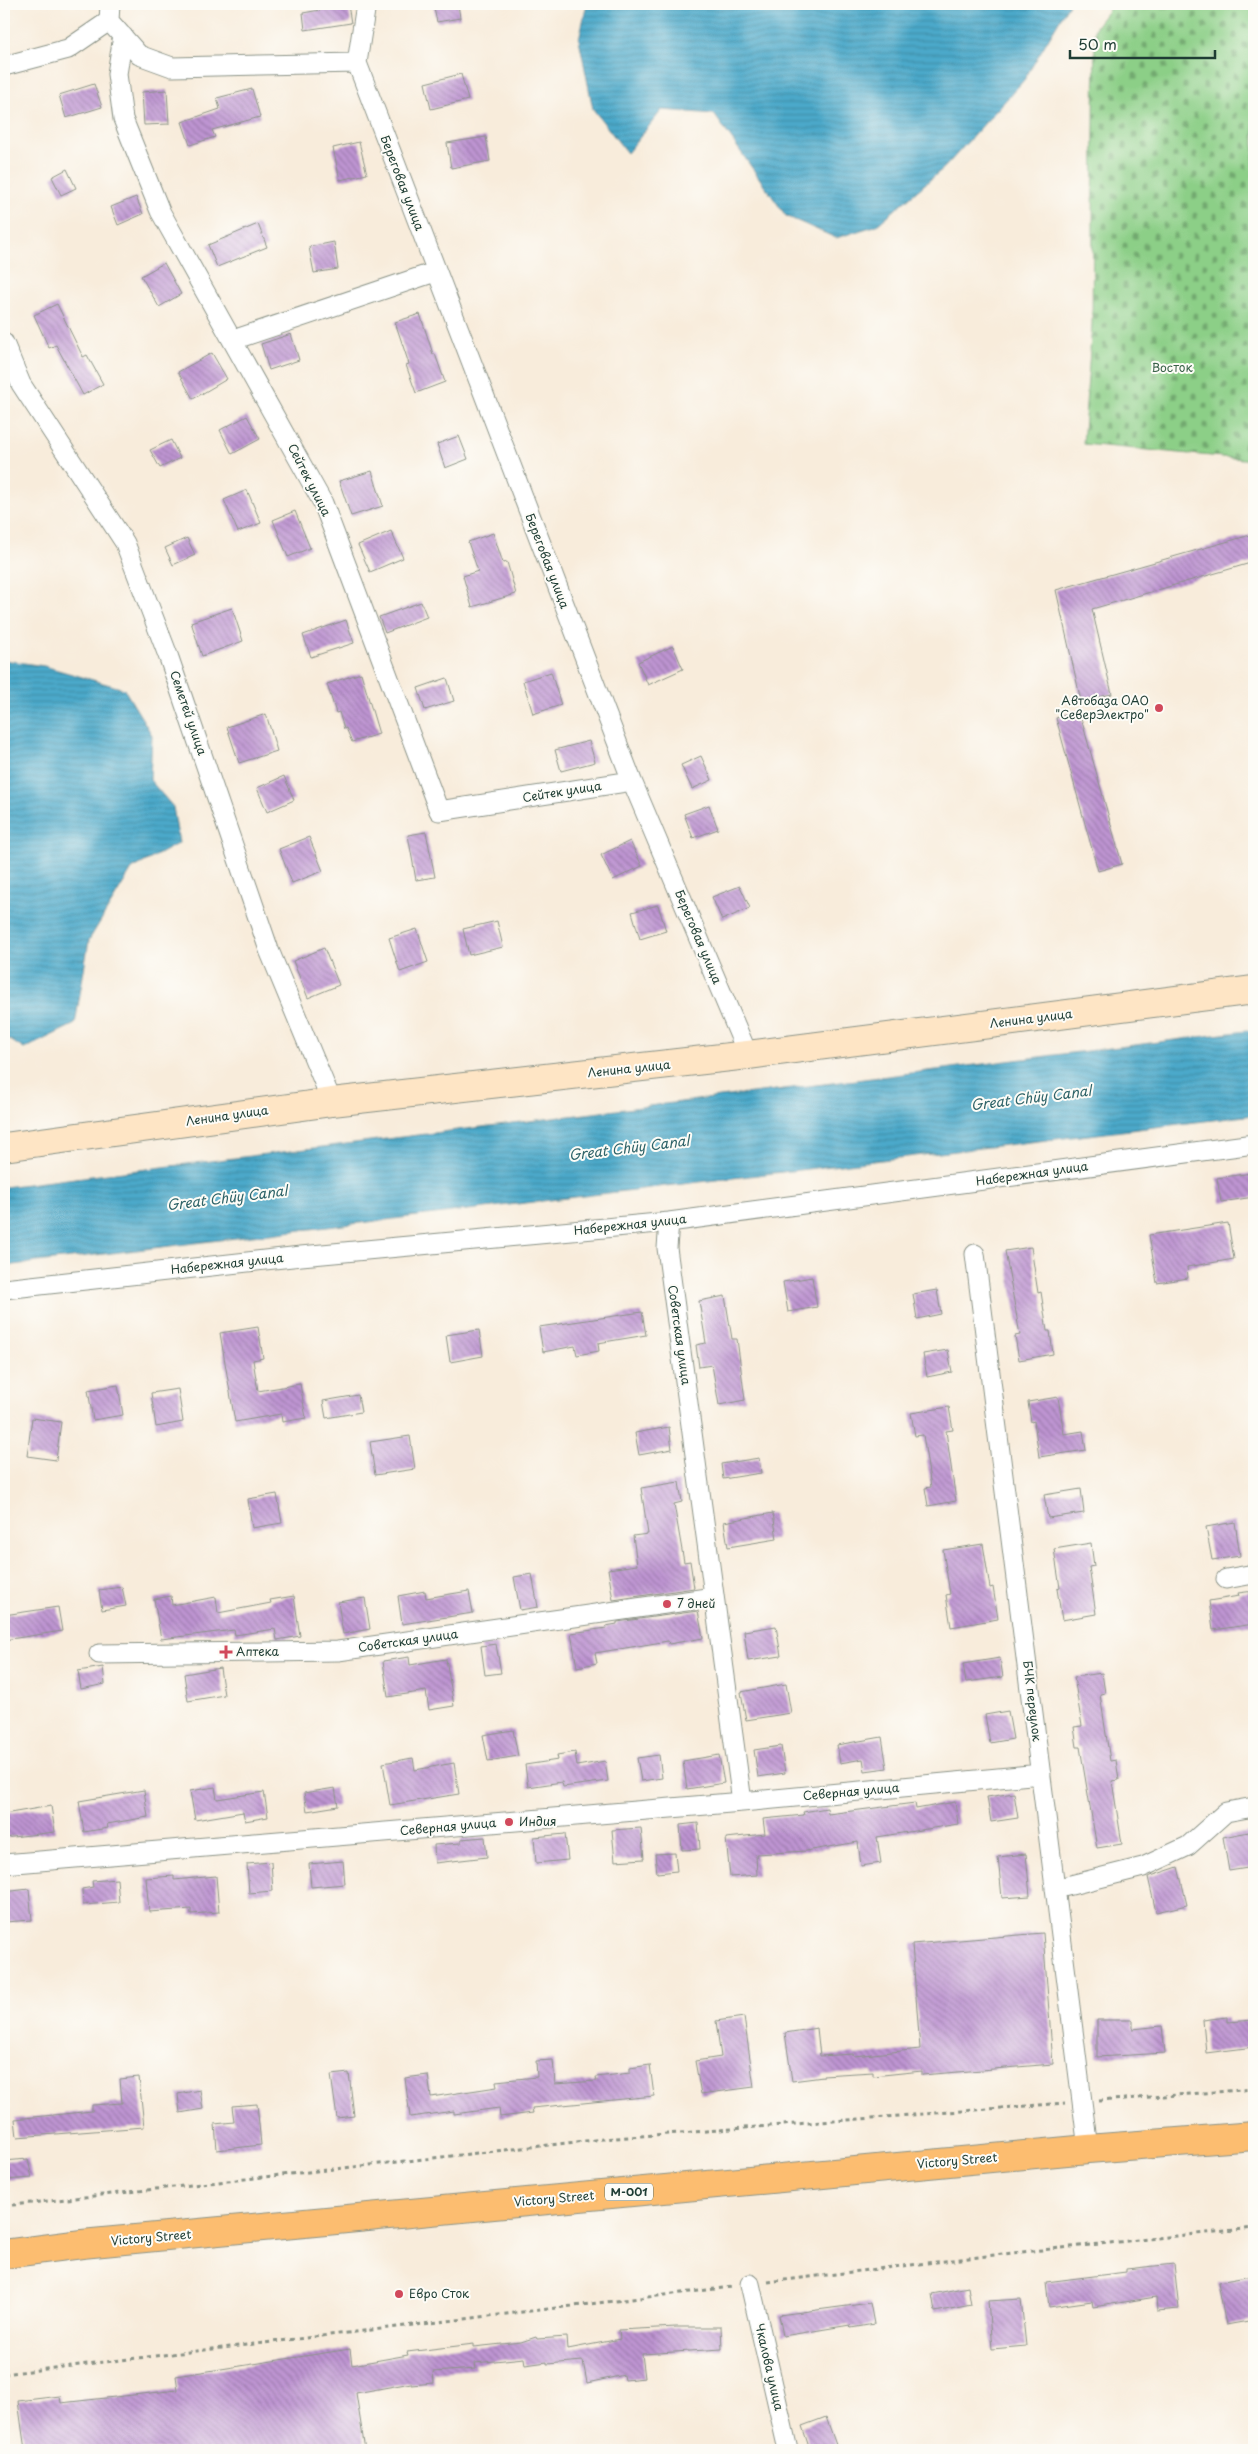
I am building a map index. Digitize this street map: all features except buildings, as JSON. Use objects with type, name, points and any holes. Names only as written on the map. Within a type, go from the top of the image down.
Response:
[{"type":"main road","name":"Victory Street","points":[[4,2254],[92,2243],[1088,2149],[1254,2136]]},
{"type":"street","name":"Береговая улица","points":[[366,4],[357,63],[435,272],[632,781],[748,1056]]},
{"type":"street","points":[[4,66],[68,49],[109,12],[123,36],[139,55],[172,68],[357,63]]},
{"type":"street","name":"Сейтек улица","points":[[123,36],[117,74],[123,119],[160,212],[234,340],[323,504],[439,811],[632,781]]},
{"type":"street","points":[[234,340],[435,272]]},
{"type":"street","name":"Семетей улица","points":[[4,343],[21,384],[125,543],[169,658],[269,950],[332,1102]]},
{"type":"street","name":"Ленина улица","points":[[4,1147],[332,1102],[748,1056],[1254,990]]},
{"type":"street","name":"Набережная улица","points":[[4,1289],[302,1256],[669,1222],[1254,1144]]},
{"type":"street","name":"Советская улица","points":[[669,1222],[667,1248],[742,1802]]},
{"type":"street","name":"БЧК переулок","points":[[975,1254],[1088,2149]]},
{"type":"street","points":[[1226,1579],[1254,1574]]},
{"type":"street","name":"Советская улица","points":[[99,1654],[338,1651],[714,1597]]},
{"type":"street","name":"Северная улица","points":[[4,1864],[742,1802],[1041,1774]]},
{"type":"street","points":[[1055,1888],[1143,1867],[1188,1846],[1226,1812],[1254,1807]]},
{"type":"street","name":"Чкалова улица","points":[[750,2284],[788,2450]]},
{"type":"path","points":[[4,2206],[603,2139],[1254,2089]]},
{"type":"path","points":[[4,2374],[1003,2254],[1254,2228]]},
{"type":"green space","name":"Восток","points":[[1113,4],[1254,4],[1254,460],[1083,444],[1092,324],[1095,28]]},
{"type":"water","points":[[587,4],[1069,4],[1024,80],[945,167],[877,225],[836,238],[786,216],[714,114],[662,110],[627,153],[593,109],[579,39]]},
{"type":"water","points":[[4,660],[44,666],[124,689],[152,735],[150,780],[173,807],[179,843],[132,869],[89,940],[75,1024],[24,1049],[4,1036]]},
{"type":"water","name":"Great Chüy Canal","points":[[1254,1030],[1254,1115],[4,1266],[4,1187]]},
{"type":"place","name":"Автобаза ОАО \"СеверЭлектро\"","points":[[1159,708]]},
{"type":"place","name":"7 дней","points":[[667,1604]]},
{"type":"place","name":"Аптека","points":[[226,1652]]},
{"type":"place","name":"Индия","points":[[509,1822]]},
{"type":"place","name":"Евро Сток","points":[[399,2294]]}]
